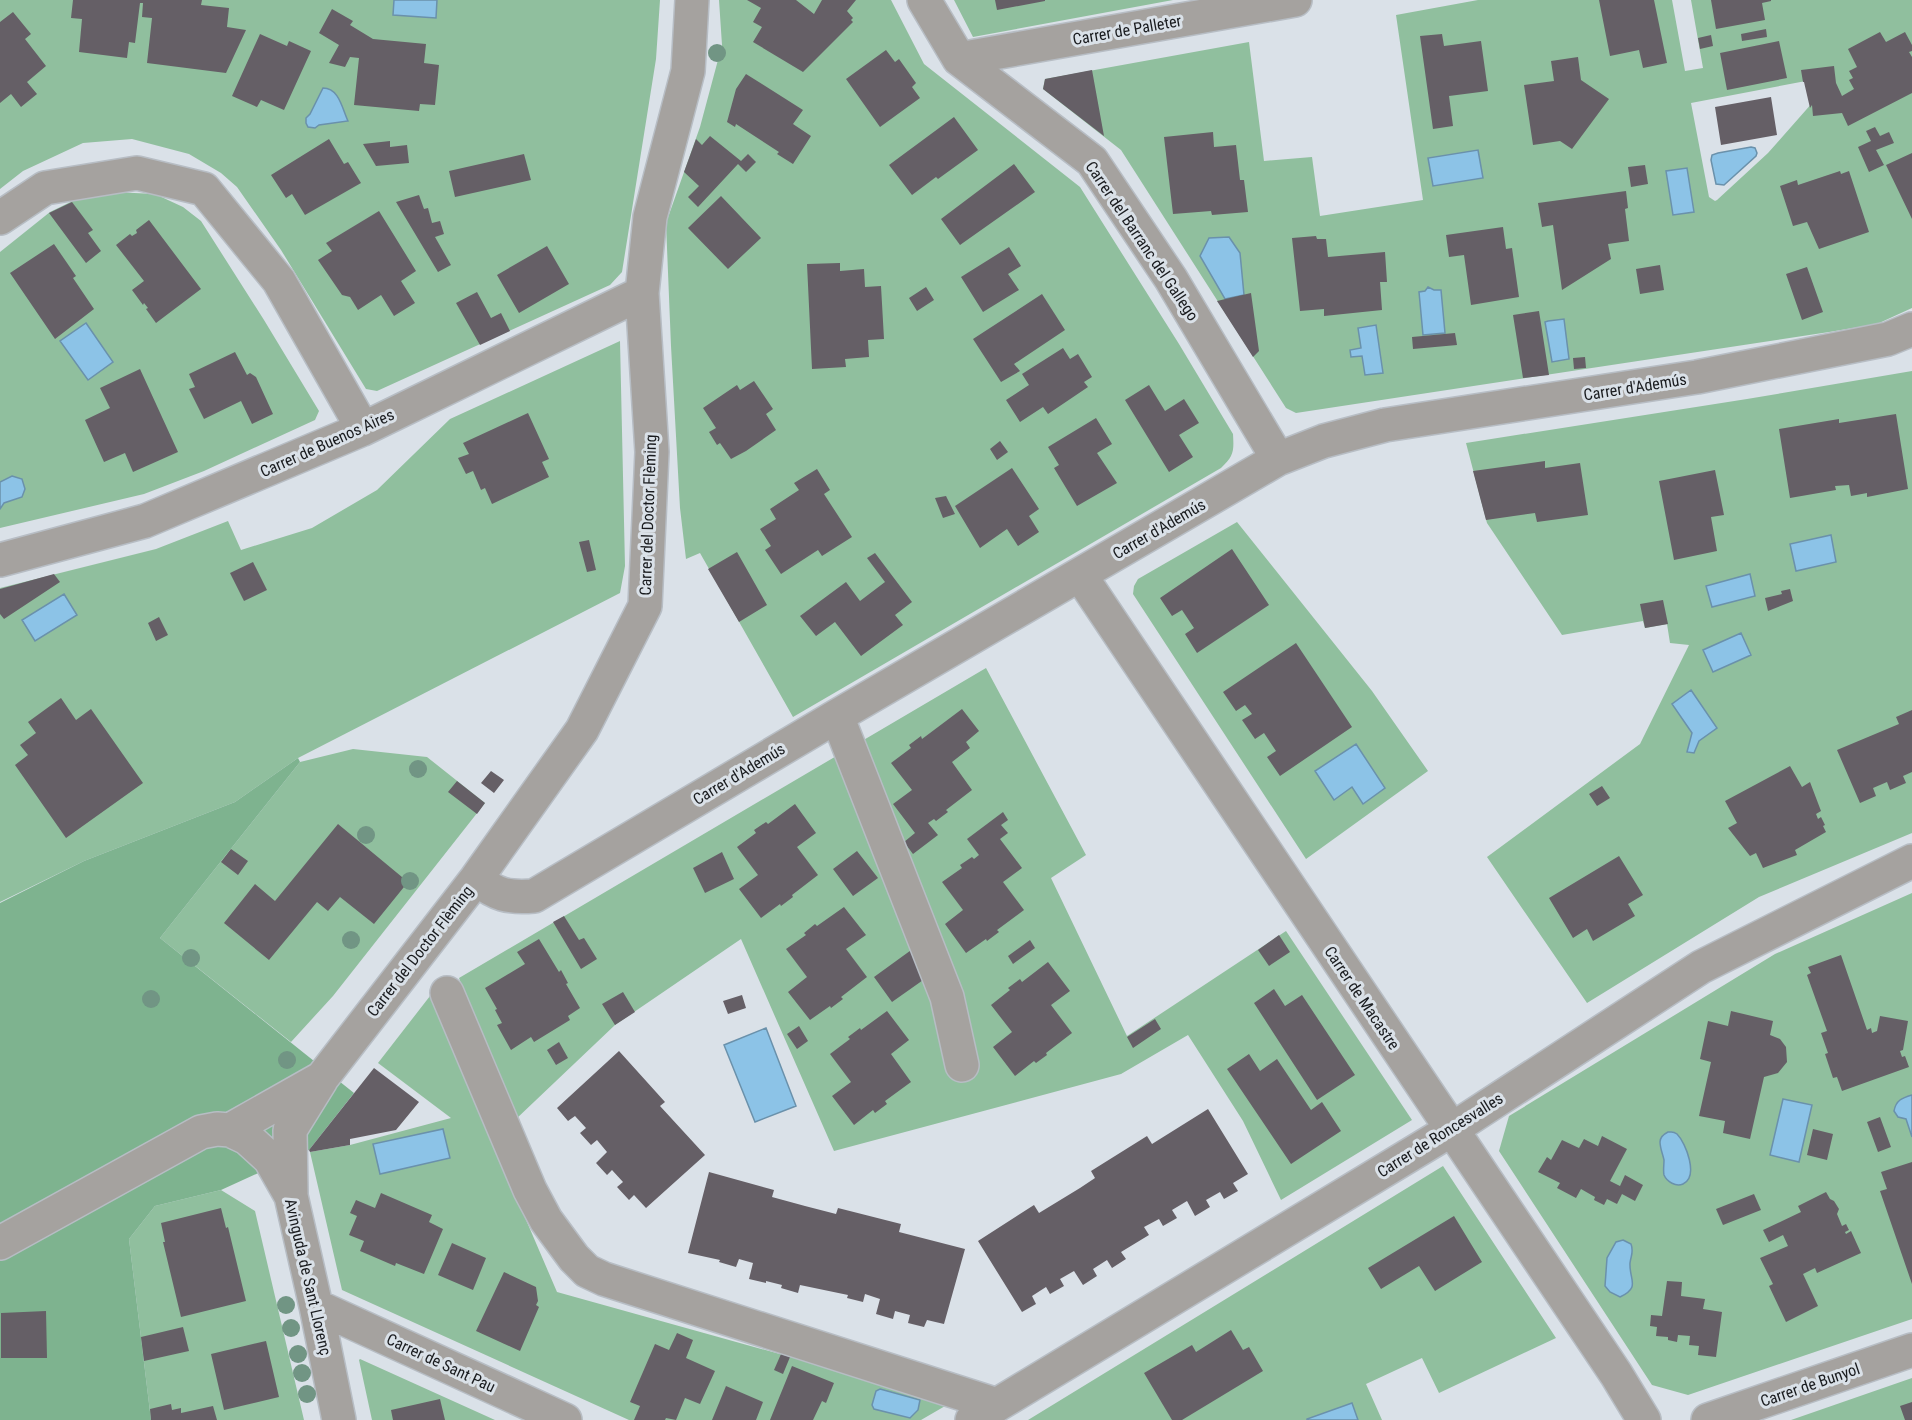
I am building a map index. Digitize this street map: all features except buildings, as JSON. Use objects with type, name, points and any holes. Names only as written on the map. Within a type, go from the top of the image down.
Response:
[{"type":"street","name":"Carrer del Doctor Flèming","points":[[291,1196],[290,1130],[322,1078],[476,879],[582,730],[645,606],[652,452],[642,294],[650,217],[688,71],[692,0]]},
{"type":"street","name":"Carrer del Barranc del Gallego","points":[[924,0],[959,59],[1092,161],[1170,279],[1278,459]]},
{"type":"street","name":"Carrer de Palleter","points":[[959,59],[1295,0]]},
{"type":"street","points":[[0,218],[45,188],[138,173],[204,189],[279,281],[363,429]]},
{"type":"street","name":"Carrer de Buenos Aires","points":[[0,560],[145,521],[363,429],[642,294]]},
{"type":"street","name":"Carrer d'Ademús","points":[[476,879],[495,892],[519,897],[534,896],[1278,459],[1324,441],[1385,425],[1697,377],[1888,339],[1912,329]]},
{"type":"street","name":"Carrer de Macastre","points":[[1080,575],[1616,1374],[1644,1420]]},
{"type":"street","points":[[837,716],[947,997],[962,1065]]},
{"type":"street","name":"Carrer de Roncesvalles","points":[[985,1412],[1451,1130],[1701,967],[1912,861]]},
{"type":"street","points":[[447,993],[530,1190],[561,1242],[587,1271],[604,1279],[985,1412]]},
{"type":"street","name":"Carrer del Doctor Flèming","points":[[230,1130],[322,1078]]},
{"type":"street","points":[[0,1243],[201,1132],[217,1128],[230,1130]]},
{"type":"street","name":"Avinguda de Sant Llorenç","points":[[230,1130],[247,1138],[270,1159],[291,1196],[339,1420]]},
{"type":"street","name":"Carrer de Sant Pau","points":[[316,1306],[565,1420]]},
{"type":"street","name":"Carrer de Bunyol","points":[[1708,1420],[1912,1350]]},
{"type":"green space","points":[[0,0],[660,0],[656,59],[622,272],[610,285],[377,391],[366,389],[281,250],[237,187],[221,173],[189,154],[132,139],[83,143],[23,171],[0,189]]},
{"type":"green space","points":[[719,0],[891,0],[924,64],[1080,187],[1233,434],[1232,453],[1221,468],[793,717],[700,553],[686,559],[680,508],[666,223],[700,127],[722,45]]},
{"type":"green space","points":[[954,0],[1173,0],[973,37]]},
{"type":"green space","points":[[1478,0],[1672,0],[1685,71],[1703,68],[1691,0],[1912,0],[1912,308],[1877,324],[1829,332],[1296,413],[1286,408],[1121,150],[1043,89],[1045,79],[1249,42],[1264,161],[1312,157],[1320,216],[1423,200],[1396,15]],"holes":[[[1827,77],[1828,85],[1768,153],[1717,200],[1709,197],[1691,103]]]},
{"type":"green space","points":[[93,191],[155,194],[183,207],[201,221],[319,411],[315,420],[204,471],[144,494],[0,528],[0,252],[50,212]]},
{"type":"green space","points":[[620,341],[625,566],[620,593],[298,758],[235,802],[84,861],[0,902],[0,588],[156,549],[228,521],[241,550],[312,528],[377,490],[450,419]]},
{"type":"green space","points":[[1912,371],[1912,833],[1759,897],[1587,1003],[1487,857],[1640,744],[1689,645],[1670,643],[1667,624],[1645,628],[1643,621],[1562,635],[1487,523],[1466,443]]},
{"type":"green space","points":[[1237,522],[1372,691],[1428,771],[1306,859],[1133,594],[1138,579]]},
{"type":"green space","points":[[986,668],[1086,855],[1051,878],[1127,1036],[1286,931],[1412,1120],[1281,1200],[1243,1121],[1188,1035],[1121,1074],[834,1151],[741,939],[615,1025],[515,1120],[459,978]]},
{"type":"green space","points":[[353,749],[427,757],[485,803],[333,996],[291,1042],[160,938],[300,762]]},
{"type":"green space","points":[[298,758],[300,762],[160,938],[354,1093],[309,1150],[221,1190],[155,1206],[129,1239],[151,1420],[0,1420],[0,903],[84,861],[235,802]]},
{"type":"green space","points":[[1912,893],[1912,1319],[1688,1395],[1652,1385],[1499,1151],[1509,1116],[1775,954]]},
{"type":"green space","points":[[430,996],[557,1292],[952,1402],[921,1420],[629,1420],[342,1290],[310,1152],[350,1145],[451,1118],[378,1063]]},
{"type":"green space","points":[[1443,1166],[1556,1338],[1439,1393],[1422,1358],[1366,1384],[1382,1420],[1028,1420]]},
{"type":"green space","points":[[221,1190],[255,1211],[304,1420],[151,1420],[129,1239],[155,1206]]},
{"type":"green space","points":[[360,1359],[495,1420],[372,1420]]},
{"type":"green space","points":[[1912,1378],[1912,1420],[1791,1420]]},
{"type":"water","points":[[394,0],[437,0],[436,18],[393,15]]},
{"type":"water","points":[[323,88],[333,91],[348,121],[319,125],[315,128],[308,127],[306,118]]},
{"type":"water","points":[[1755,148],[1756,156],[1724,185],[1716,184],[1712,155]]},
{"type":"water","points":[[1478,150],[1483,178],[1433,186],[1428,158]]},
{"type":"water","points":[[1687,168],[1694,212],[1673,215],[1666,171]]},
{"type":"water","points":[[1229,237],[1240,253],[1244,295],[1225,299],[1200,256],[1209,238]]},
{"type":"water","points":[[1428,287],[1441,290],[1445,333],[1423,335],[1419,292],[1425,291]]},
{"type":"water","points":[[1564,319],[1569,359],[1552,362],[1545,322]]},
{"type":"water","points":[[86,323],[113,362],[88,380],[60,341]]},
{"type":"water","points":[[1376,325],[1383,373],[1365,375],[1362,356],[1351,357],[1350,350],[1361,348],[1358,328]]},
{"type":"water","points":[[12,476],[22,479],[25,489],[22,497],[4,503],[0,509],[0,482]]},
{"type":"water","points":[[1831,535],[1836,562],[1796,571],[1790,544]]},
{"type":"water","points":[[1750,574],[1755,596],[1712,607],[1706,586]]},
{"type":"water","points":[[64,594],[77,615],[35,641],[22,620]]},
{"type":"water","points":[[1741,633],[1751,655],[1713,672],[1703,650]]},
{"type":"water","points":[[1691,690],[1717,728],[1699,741],[1694,753],[1687,752],[1692,733],[1672,704]]},
{"type":"water","points":[[1356,744],[1385,788],[1363,804],[1352,787],[1334,800],[1315,771]]},
{"type":"water","points":[[766,1028],[796,1106],[755,1122],[724,1045]]},
{"type":"water","points":[[1912,1095],[1912,1137],[1906,1119],[1898,1117],[1894,1111],[1900,1100]]},
{"type":"water","points":[[1783,1099],[1812,1105],[1799,1162],[1770,1155]]},
{"type":"water","points":[[443,1129],[450,1158],[380,1174],[373,1144]]},
{"type":"water","points":[[1668,1132],[1675,1132],[1680,1138],[1691,1167],[1688,1180],[1680,1185],[1667,1180],[1664,1175],[1664,1160],[1660,1142]]},
{"type":"water","points":[[1623,1240],[1632,1247],[1630,1269],[1633,1283],[1630,1290],[1620,1297],[1610,1292],[1605,1286],[1607,1258],[1616,1242]]},
{"type":"water","points":[[880,1389],[920,1400],[918,1410],[910,1418],[874,1409],[872,1405],[876,1391]]},
{"type":"water","points":[[1352,1403],[1358,1420],[1307,1420],[1307,1419]]}]
